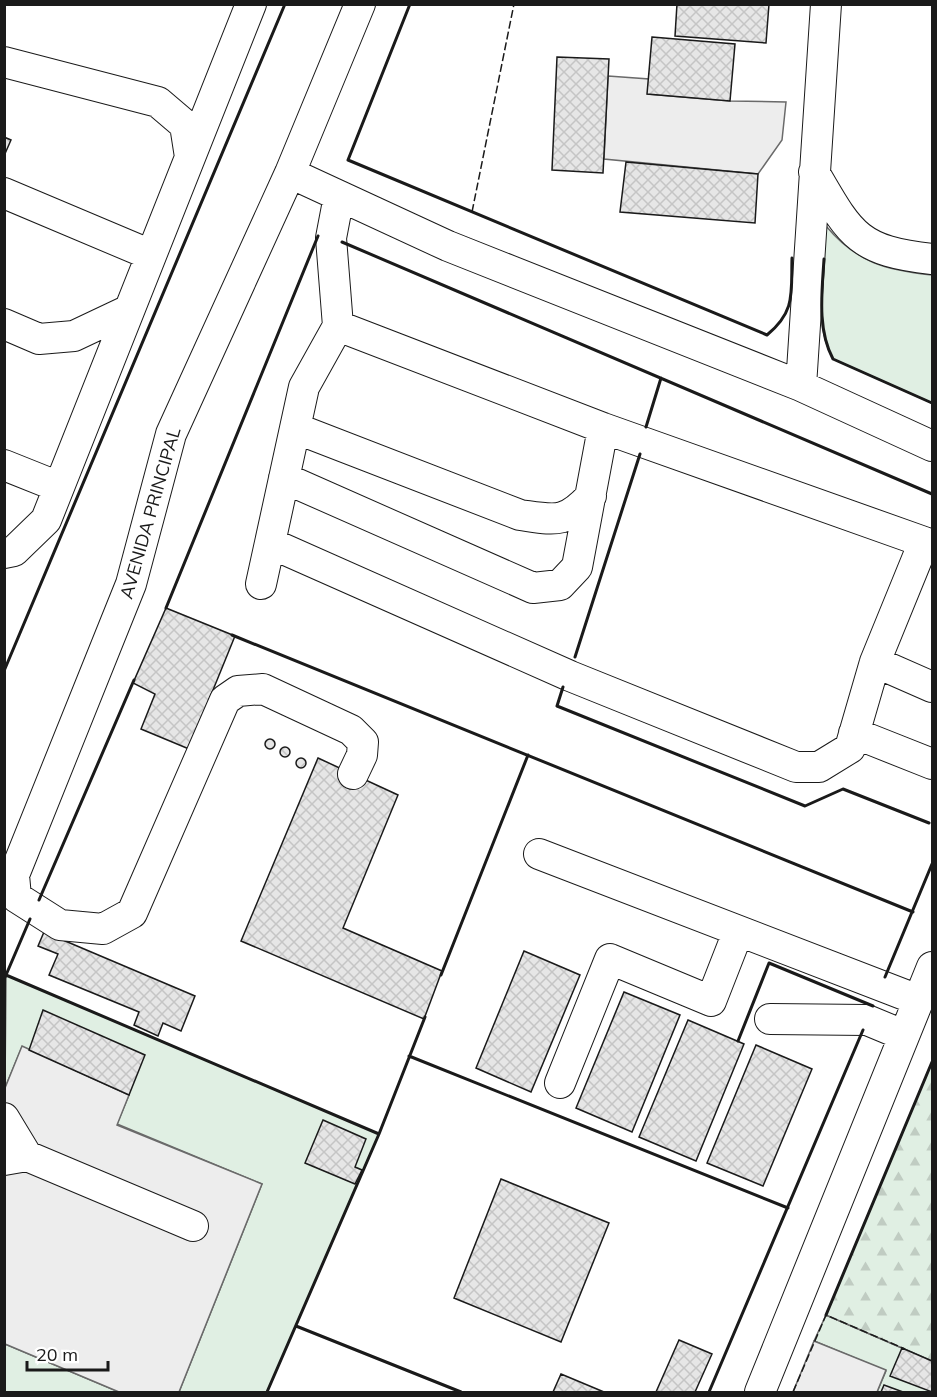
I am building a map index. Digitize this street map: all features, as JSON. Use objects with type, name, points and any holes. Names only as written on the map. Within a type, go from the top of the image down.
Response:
[{"type":"lane","points":[[4,553],[14,551],[46,520],[251,4]]},
{"type":"lane","name":"AVENIDA PRINCIPAL","points":[[9,884],[131,584],[171,434],[290,173],[360,4]]},
{"type":"lane","points":[[801,386],[826,4]]},
{"type":"lane","points":[[4,62],[158,102],[185,125],[190,157]]},
{"type":"lane","points":[[814,172],[841,219],[864,241],[893,255],[933,259]]},
{"type":"lane","points":[[290,173],[448,246],[801,386],[933,446]]},
{"type":"lane","points":[[4,193],[151,255]]},
{"type":"lane","points":[[261,584],[304,387],[338,326],[331,238],[339,196]]},
{"type":"lane","points":[[4,324],[39,339],[74,336],[129,310]]},
{"type":"lane","points":[[270,543],[570,676],[796,767],[819,767],[850,748],[875,663],[928,543],[603,428],[338,326]]},
{"type":"lane","points":[[295,428],[520,514],[553,520],[575,514],[591,496]]},
{"type":"lane","points":[[284,478],[533,588],[560,585],[577,567],[603,428]]},
{"type":"lane","points":[[4,465],[59,487]]},
{"type":"lane","points":[[875,663],[933,687]]},
{"type":"lane","points":[[9,884],[16,897],[60,925],[103,929],[132,913],[225,700],[238,691],[262,689],[351,730],[363,742],[362,755],[353,774]]},
{"type":"lane","points":[[854,733],[933,764]]},
{"type":"lane","points":[[539,854],[918,1000]]},
{"type":"lane","points":[[560,1083],[610,959],[711,1001],[738,932]]},
{"type":"lane","points":[[760,1392],[903,1035],[933,967]]},
{"type":"lane","points":[[770,1019],[867,1020],[903,1035]]},
{"type":"lane","points":[[4,1118],[16,1158],[193,1226]]},
{"type":"green space","points":[[826,226],[849,249],[873,262],[886,267],[932,275],[932,403],[833,359],[823,328],[820,294]]},
{"type":"green space","points":[[6,975],[379,1134],[267,1392],[179,1392],[262,1184],[117,1124],[129,1095],[22,1047],[5,1088]]},
{"type":"green space","points":[[932,1062],[932,1361],[826,1315]]},
{"type":"green space","points":[[826,1315],[932,1361],[932,1392],[877,1392],[886,1371],[814,1341]]},
{"type":"green space","points":[[5,1344],[119,1392],[5,1392]]},
{"type":"shaded area","points":[[608,76],[649,79],[648,94],[730,101],[786,102],[782,140],[758,174],[604,159]]},
{"type":"shaded area","points":[[22,1046],[129,1095],[117,1125],[262,1184],[179,1392],[119,1392],[5,1344],[5,1088]]},
{"type":"shaded area","points":[[814,1341],[886,1370],[877,1392],[793,1392]]},
{"type":"building","points":[[677,4],[769,4],[766,43],[675,36]]},
{"type":"building","points":[[652,37],[735,44],[730,101],[647,94]]},
{"type":"building","points":[[557,57],[609,59],[603,173],[552,170]]},
{"type":"building","points":[[4,137],[11,140],[4,156]]},
{"type":"building","points":[[626,162],[758,174],[755,223],[620,212]]},
{"type":"building","points":[[166,608],[235,636],[189,749],[141,729],[155,694],[133,683]]},
{"type":"building","points":[[270,739],[275,744],[270,749],[265,744]]},
{"type":"building","points":[[285,747],[290,752],[285,757],[280,752]]},
{"type":"building","points":[[301,758],[306,763],[301,768],[296,763]]},
{"type":"building","points":[[318,758],[398,795],[343,928],[442,971],[424,1019],[241,941]]},
{"type":"building","points":[[44,932],[195,996],[181,1031],[163,1023],[158,1036],[134,1025],[139,1012],[49,975],[58,954],[38,946]]},
{"type":"building","points":[[524,951],[580,975],[531,1092],[476,1068]]},
{"type":"building","points":[[624,992],[680,1015],[632,1132],[576,1108]]},
{"type":"building","points":[[43,1010],[145,1055],[129,1095],[29,1050]]},
{"type":"building","points":[[688,1020],[744,1044],[696,1161],[639,1137]]},
{"type":"building","points":[[756,1045],[812,1069],[763,1186],[707,1163]]},
{"type":"building","points":[[323,1120],[366,1139],[355,1167],[362,1170],[355,1184],[305,1163]]},
{"type":"building","points":[[501,1179],[609,1223],[561,1342],[454,1298]]},
{"type":"building","points":[[679,1340],[712,1354],[695,1392],[656,1392]]},
{"type":"building","points":[[902,1348],[932,1361],[932,1392],[890,1376]]},
{"type":"building","points":[[561,1374],[604,1392],[553,1392]]},
{"type":"building","points":[[884,1385],[903,1392],[881,1392]]},
{"type":"fence","points":[[472,212],[514,4]]},
{"type":"fence","points":[[793,1392],[826,1315],[905,1349]]},
{"type":"wall","points":[[4,671],[285,4]]},
{"type":"wall","points":[[410,4],[348,160],[767,335],[783,318],[790,301],[792,258]]},
{"type":"wall","points":[[166,608],[318,236]]},
{"type":"wall","points":[[342,242],[932,494]]},
{"type":"wall","points":[[824,259],[823,323],[833,359],[932,403]]},
{"type":"wall","points":[[646,427],[661,378]]},
{"type":"wall","points":[[575,657],[640,454]]},
{"type":"wall","points":[[232,635],[913,912]]},
{"type":"wall","points":[[39,900],[134,680]]},
{"type":"wall","points":[[563,687],[557,706],[805,806],[843,789],[929,823]]},
{"type":"wall","points":[[441,975],[528,755]]},
{"type":"wall","points":[[885,977],[932,864]]},
{"type":"wall","points":[[6,975],[30,919]]},
{"type":"wall","points":[[738,1041],[769,963],[873,1006]]},
{"type":"wall","points":[[4,979],[6,975],[379,1134],[267,1392]]},
{"type":"wall","points":[[379,1134],[425,1017]]},
{"type":"wall","points":[[709,1392],[863,1030]]},
{"type":"wall","points":[[409,1056],[788,1208]]},
{"type":"wall","points":[[826,1315],[932,1062]]},
{"type":"wall","points":[[296,1326],[461,1392]]}]
